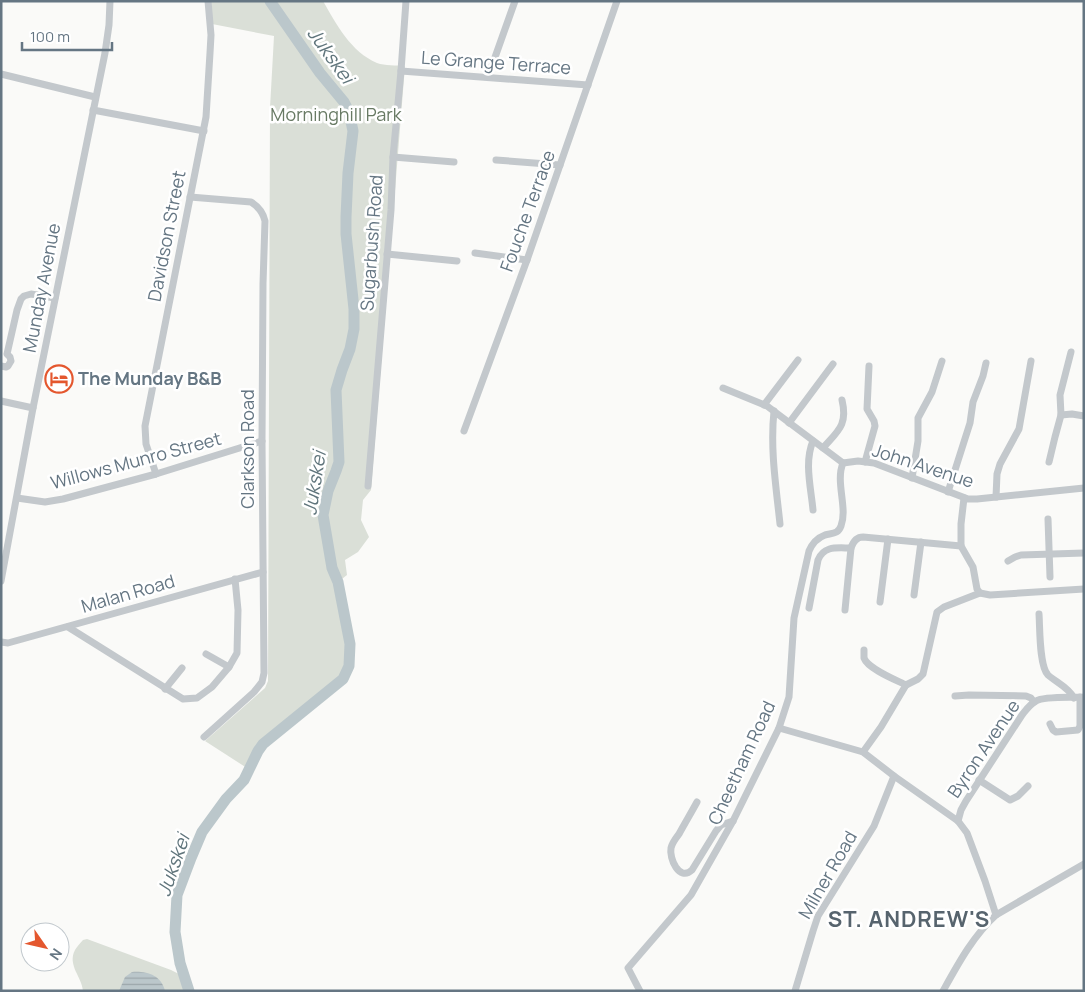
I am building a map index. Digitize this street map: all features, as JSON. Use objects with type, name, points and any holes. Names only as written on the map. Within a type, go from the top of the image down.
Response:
[{"type":"street","name":"Munday Avenue","points":[[1,581],[33,408],[109,25],[110,1]]},
{"type":"street","name":"Davidson Street","points":[[156,474],[146,444],[146,418],[208,106],[210,53],[208,1]]},
{"type":"street","name":"Sugarbush Road","points":[[368,486],[406,1]]},
{"type":"street","points":[[488,77],[515,1]]},
{"type":"street","name":"Fouche Terrace","points":[[464,431],[527,260],[617,1]]},
{"type":"street","name":"Le Grange Terrace","points":[[401,71],[588,85]]},
{"type":"street","points":[[1,74],[95,96]]},
{"type":"street","points":[[93,110],[204,131]]},
{"type":"street","points":[[393,157],[454,162]]},
{"type":"street","points":[[496,160],[560,165]]},
{"type":"street","name":"Clarkson Road","points":[[190,197],[251,202],[264,215],[265,221],[262,441],[264,665],[262,682],[254,692],[204,737]]},
{"type":"street","points":[[475,253],[527,260]]},
{"type":"street","points":[[387,254],[457,260]]},
{"type":"street","points":[[1,366],[6,367],[10,364],[11,359],[4,356],[21,299],[31,294],[55,298]]},
{"type":"street","points":[[1049,462],[1061,415],[1060,395],[1071,352]]},
{"type":"street","points":[[764,405],[798,360]]},
{"type":"street","points":[[912,478],[918,445],[918,418],[932,392],[942,361]]},
{"type":"street","points":[[996,497],[997,474],[1000,464],[1019,429],[1031,361]]},
{"type":"street","points":[[948,492],[970,423],[973,402],[986,363]]},
{"type":"street","points":[[789,423],[833,364]]},
{"type":"street","points":[[865,462],[874,426],[874,420],[868,410],[870,366]]},
{"type":"street","points":[[723,388],[774,411],[843,463]]},
{"type":"street","points":[[822,448],[842,425],[844,417],[842,400]]},
{"type":"street","points":[[1,401],[33,408]]},
{"type":"street","points":[[774,411],[773,455],[780,524]]},
{"type":"street","points":[[1061,415],[1084,416]]},
{"type":"street","name":"Willows Munro Street","points":[[17,498],[45,502],[57,500],[156,474],[262,441]]},
{"type":"street","points":[[813,441],[809,455],[813,510]]},
{"type":"street","name":"John Avenue","points":[[843,463],[865,462],[879,465],[964,498],[977,499],[1084,488]]},
{"type":"street","name":"Cheetham Road","points":[[640,991],[628,968],[688,899],[733,821],[778,728],[789,697],[794,618],[809,551],[811,546],[819,539],[833,534],[840,529],[842,520],[841,479],[843,463]]},
{"type":"street","points":[[964,498],[961,546],[973,567],[977,589],[980,594]]},
{"type":"street","points":[[1048,519],[1050,577]]},
{"type":"street","points":[[845,610],[852,548],[860,537],[961,546]]},
{"type":"street","points":[[880,602],[888,540]]},
{"type":"street","points":[[914,594],[921,542]]},
{"type":"street","points":[[809,608],[821,553],[829,549],[852,548]]},
{"type":"street","points":[[1008,561],[1015,556],[1021,555],[1084,553]]},
{"type":"street","name":"Malan Road","points":[[1,642],[8,643],[68,627],[263,572]]},
{"type":"street","points":[[68,627],[183,699],[198,698],[212,687],[229,667],[237,653],[238,610],[235,580]]},
{"type":"street","points":[[863,752],[881,727],[906,685],[918,679],[922,674],[937,612],[944,607],[980,594],[1084,589]]},
{"type":"street","points":[[1039,614],[1044,669],[1048,676],[1079,698],[1080,726],[1078,730],[1056,732],[1050,724]]},
{"type":"street","points":[[864,650],[864,657],[872,668],[906,685]]},
{"type":"street","points":[[206,654],[229,667]]},
{"type":"street","points":[[165,689],[182,668]]},
{"type":"street","points":[[955,696],[1026,696],[1034,702]]},
{"type":"street","name":"Byron Avenue","points":[[996,916],[985,881],[966,833],[958,821],[961,810],[1022,715],[1034,702],[1042,699],[1079,698]]},
{"type":"street","points":[[778,728],[863,752],[958,821]]},
{"type":"street","name":"Milner Road","points":[[795,991],[818,916],[874,826],[894,776]]},
{"type":"street","points":[[979,780],[1010,800],[1018,796],[1028,786]]},
{"type":"street","points":[[697,802],[671,847],[671,856],[680,872],[685,874],[692,870],[721,825],[733,821]]},
{"type":"street","points":[[944,991],[959,963],[987,924],[996,916],[1084,864]]},
{"type":"green space","name":"Morninghill Park","points":[[211,1],[323,1],[345,36],[359,52],[377,63],[405,66],[371,490],[363,500],[361,520],[369,537],[358,552],[345,560],[347,575],[338,582],[350,644],[349,666],[343,679],[263,744],[250,770],[205,741],[265,688],[268,681],[270,108],[274,36],[212,24]]},
{"type":"green space","points":[[87,939],[181,975],[186,991],[83,991],[74,966],[73,955],[81,942]]},
{"type":"shaded area","points":[[132,972],[143,972],[153,975],[160,981],[165,991],[119,991],[125,977]]},
{"type":"waterway","name":"Jukskei","points":[[189,991],[180,963],[175,932],[177,895],[202,832],[226,799],[244,780],[263,744],[343,679],[349,666],[350,644],[338,582],[332,568],[323,515],[328,491],[339,462],[336,390],[350,349],[354,329],[354,309],[346,234],[348,173],[353,131],[349,112],[344,102],[320,73],[270,1]]},
{"type":"place","name":"The Munday B&B","points":[[59,379]]},
{"type":"district","name":"ST. ANDREW'S","points":[[909,919]]}]
